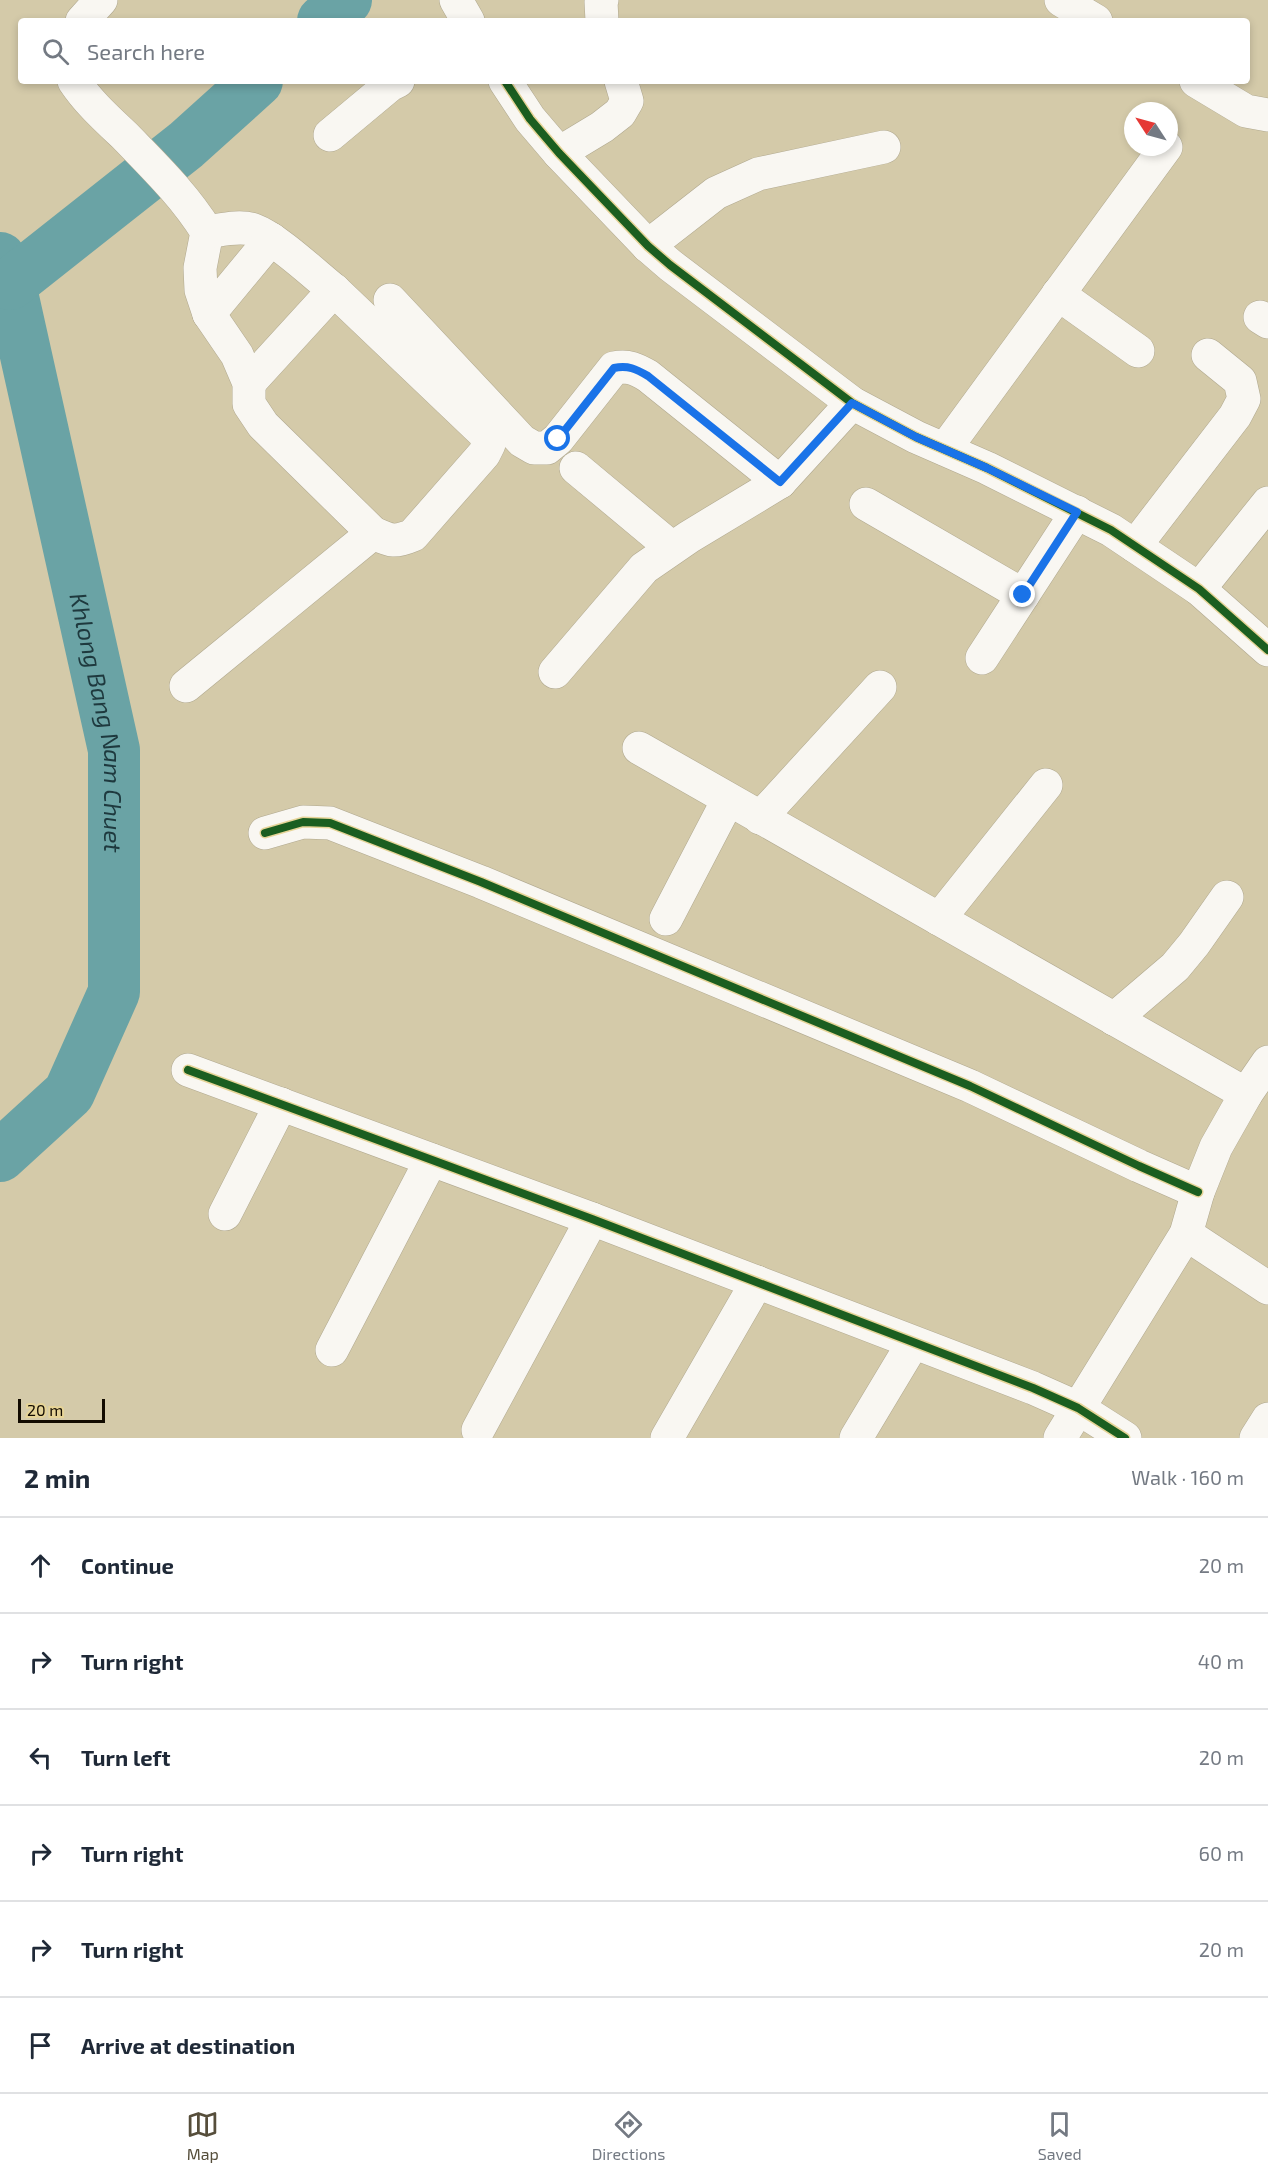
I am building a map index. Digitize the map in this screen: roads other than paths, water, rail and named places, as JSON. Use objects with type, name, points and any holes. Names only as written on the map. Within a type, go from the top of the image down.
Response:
[{"type":"street","points":[[85,18],[101,0]]},
{"type":"street","points":[[456,0],[466,18]]},
{"type":"street","points":[[602,18],[601,3],[603,0]]},
{"type":"street","points":[[1061,0],[1091,18]]},
{"type":"street","points":[[76,84],[85,97],[146,158],[200,222],[253,229],[271,239],[334,290],[484,432],[489,444],[484,454],[413,535],[392,542],[373,533],[263,425],[249,404],[249,383],[237,355],[209,314],[201,290],[200,222]]},
{"type":"street","points":[[330,135],[392,84]]},
{"type":"street","points":[[507,84],[530,119],[559,153],[648,246],[852,403],[916,437],[1111,530],[1199,589],[1268,650]]},
{"type":"street","points":[[559,153],[602,127],[620,113],[627,101],[622,84]]},
{"type":"street","points":[[1201,84],[1246,111],[1268,115]]},
{"type":"street","points":[[648,246],[716,193],[758,174],[884,147]]},
{"type":"street","points":[[945,450],[1159,156]]},
{"type":"street","points":[[209,314],[271,239]]},
{"type":"street","points":[[249,383],[334,290]]},
{"type":"street","points":[[1058,294],[1138,351]]},
{"type":"street","points":[[390,300],[522,441],[534,448],[547,448],[558,439],[614,368],[624,366],[637,369],[648,376],[780,482]]},
{"type":"street","points":[[1135,546],[1235,416],[1244,399],[1240,381],[1208,355]]},
{"type":"street","points":[[555,672],[644,568],[672,548],[780,482],[852,403]]},
{"type":"street","points":[[576,468],[672,548]]},
{"type":"street","points":[[1199,589],[1268,503]]},
{"type":"street","points":[[866,504],[1023,595]]},
{"type":"street","points":[[982,658],[1077,512]]},
{"type":"street","points":[[186,686],[373,533]]},
{"type":"street","points":[[760,818],[880,687]]},
{"type":"street","points":[[639,748],[1246,1094]]},
{"type":"street","points":[[939,919],[1046,785]]},
{"type":"street","points":[[666,919],[728,800]]},
{"type":"street","points":[[265,833],[303,822],[330,823],[481,882],[959,1081],[1138,1167],[1198,1192]]},
{"type":"street","points":[[1114,1019],[1175,967],[1227,897]]},
{"type":"street","points":[[1060,1438],[1186,1234],[1198,1192],[1215,1147],[1268,1062]]},
{"type":"street","points":[[188,1070],[592,1219],[1033,1388],[1078,1408],[1125,1438]]},
{"type":"street","points":[[225,1214],[281,1104]]},
{"type":"street","points":[[332,1350],[431,1160]]},
{"type":"street","points":[[478,1430],[592,1219]]},
{"type":"street","points":[[1186,1234],[1268,1288]]},
{"type":"street","points":[[667,1438],[757,1282]]},
{"type":"street","points":[[856,1438],[913,1343]]},
{"type":"street","points":[[1256,1438],[1268,1419]]},
{"type":"waterway","points":[[326,18],[346,0]]},
{"type":"waterway","points":[[10,284],[186,145],[254,84]]},
{"type":"waterway","name":"Khlong Bang Nam Chuet","points":[[0,258],[10,284],[114,750],[114,992],[69,1093],[0,1156]]}]
